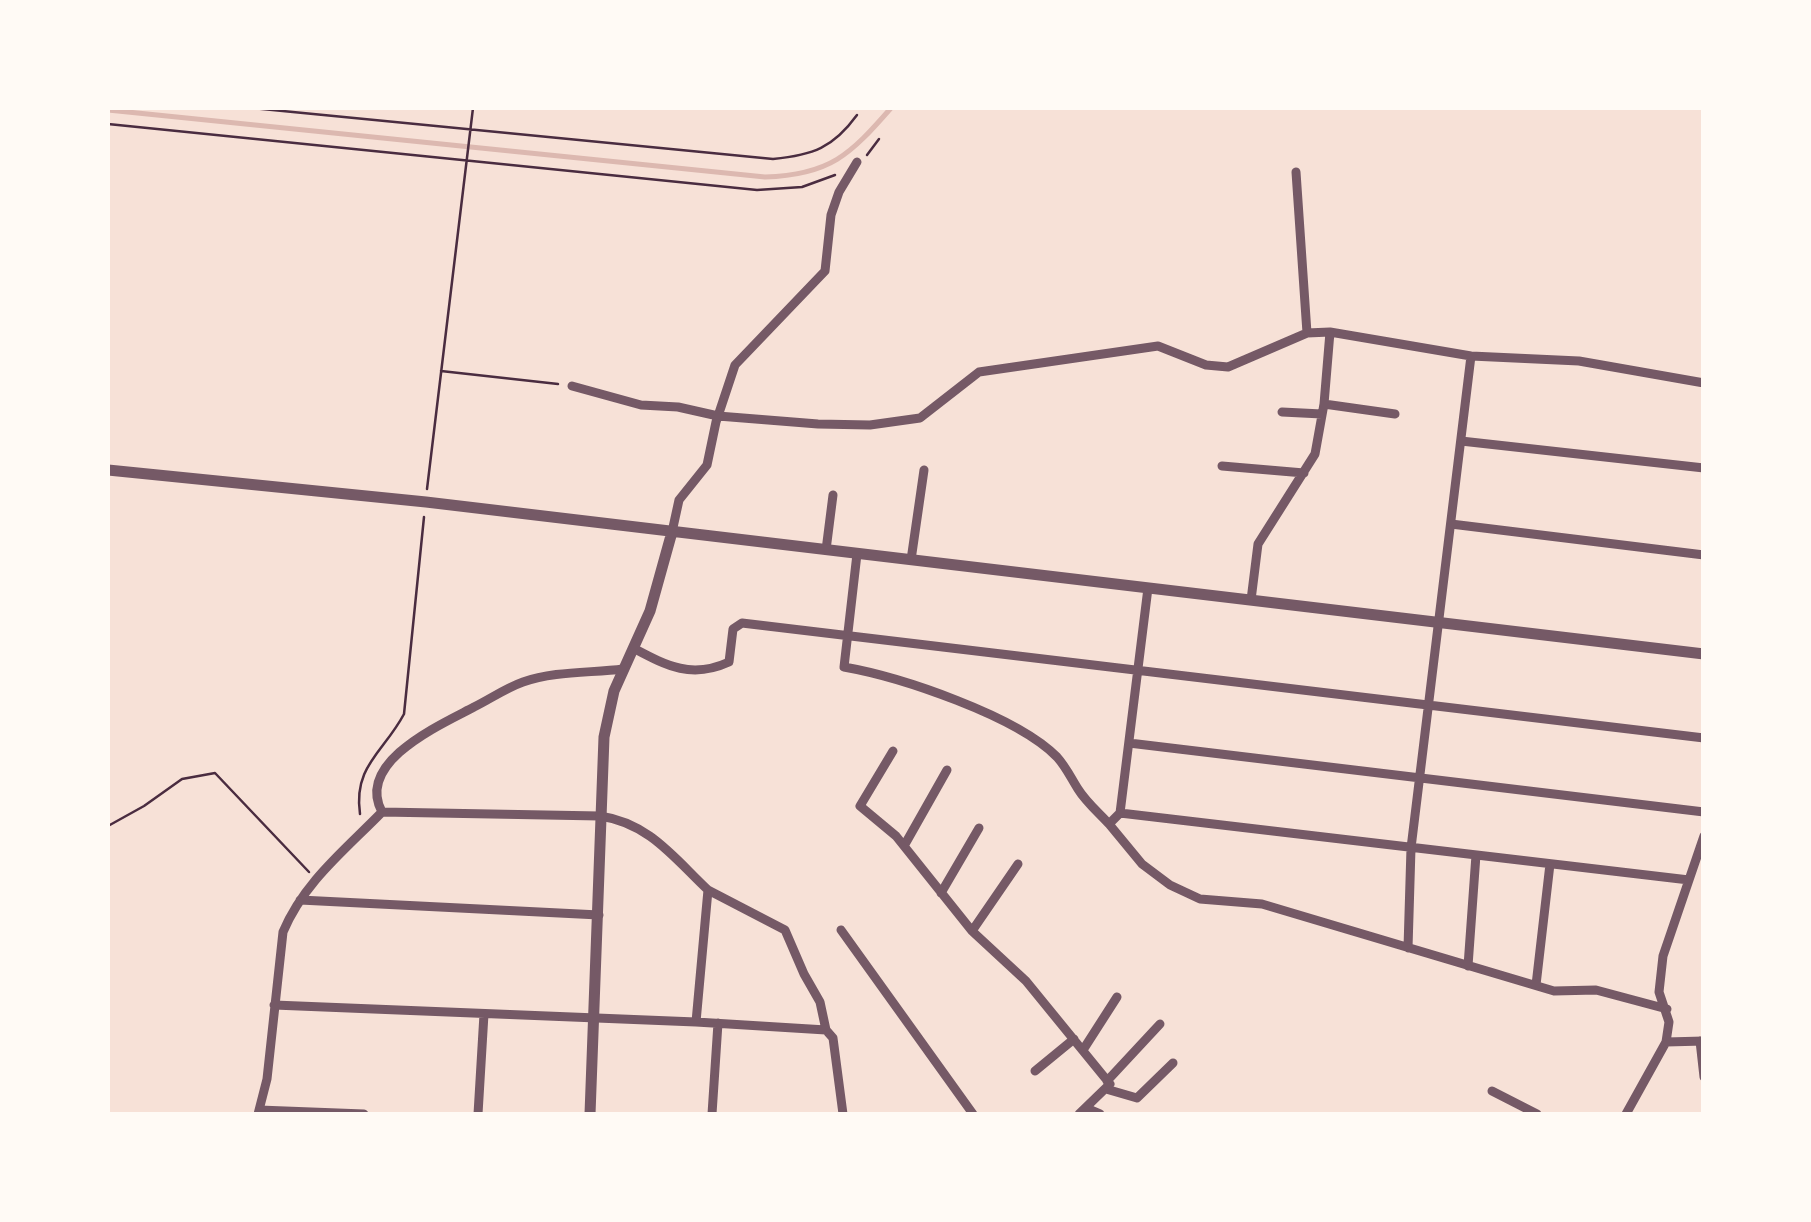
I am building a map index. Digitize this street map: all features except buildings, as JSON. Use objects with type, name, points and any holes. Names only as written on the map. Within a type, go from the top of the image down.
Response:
[{"type":"street","points":[[590,1114],[604,736],[614,691],[650,611],[680,500],[707,465],[734,365],[825,271],[831,215],[857,162]]},
{"type":"street","points":[[1296,172],[1308,334]]},
{"type":"street","points":[[572,386],[642,405],[678,407],[718,416],[870,425],[920,418],[979,372],[1158,346],[1206,365],[1228,367],[1308,334],[1330,332],[1471,356],[1579,361],[1703,384]]},
{"type":"street","points":[[1251,600],[1258,544],[1315,454],[1330,332]]},
{"type":"street","points":[[1408,948],[1412,848],[1471,356]]},
{"type":"street","points":[[1282,412],[1323,409],[1395,414]]},
{"type":"street","points":[[1461,441],[1704,468]]},
{"type":"street","points":[[1222,466],[1304,473]]},
{"type":"street","points":[[108,470],[672,532],[1704,654]]},
{"type":"street","points":[[911,560],[924,470]]},
{"type":"street","points":[[826,550],[833,494]]},
{"type":"street","points":[[1451,524],[1704,555]]},
{"type":"street","points":[[858,554],[844,667],[921,687],[981,711],[1034,740],[1054,754],[1080,792],[1142,864],[1170,885],[1200,899],[1262,904],[1536,986],[1596,990],[1667,1009]]},
{"type":"street","points":[[1110,824],[1120,814],[1148,588]]},
{"type":"street","points":[[635,649],[673,669],[729,662],[733,629],[742,623],[1704,738]]},
{"type":"street","points":[[382,812],[374,793],[387,766],[401,749],[445,722],[523,682],[623,668]]},
{"type":"street","points":[[1129,743],[1704,812]]},
{"type":"street","points":[[893,751],[860,806],[904,846],[972,931],[1026,982],[1106,1084],[1136,1098],[1173,1064]]},
{"type":"street","points":[[904,846],[946,770]]},
{"type":"street","points":[[364,1114],[259,1112],[267,1079],[282,932],[315,878],[382,812],[600,816],[620,819],[653,836],[708,890],[785,930],[820,1002],[826,1030],[833,1038],[842,1114]]},
{"type":"street","points":[[1120,814],[1689,880]]},
{"type":"street","points":[[941,893],[979,828]]},
{"type":"street","points":[[1626,1114],[1666,1042],[1667,1009],[1658,992],[1664,956],[1704,836]]},
{"type":"street","points":[[1468,966],[1476,855]]},
{"type":"street","points":[[972,931],[1018,864]]},
{"type":"street","points":[[1536,986],[1550,864]]},
{"type":"street","points":[[696,1022],[708,890]]},
{"type":"street","points":[[300,900],[599,915]]},
{"type":"street","points":[[840,930],[973,1114]]},
{"type":"street","points":[[1083,1050],[1117,998]]},
{"type":"street","points":[[274,1005],[826,1030]]},
{"type":"street","points":[[478,1114],[484,1014]]},
{"type":"street","points":[[712,1114],[718,1023]]},
{"type":"street","points":[[1082,1111],[1160,1024]]},
{"type":"street","points":[[1035,1072],[1074,1039]]},
{"type":"street","points":[[1666,1042],[1701,1041],[1704,1076]]},
{"type":"street","points":[[1492,1091],[1537,1114]]},
{"type":"street","points":[[1082,1111],[1100,1114]]},
{"type":"path","points":[[252,108],[773,159],[830,146],[857,116]]},
{"type":"path","points":[[468,160],[473,108]]},
{"type":"path","points":[[108,124],[757,190],[802,187],[826,180],[866,157],[879,138]]},
{"type":"path","points":[[440,371],[572,386]]},
{"type":"path","points":[[108,826],[182,779],[214,773],[315,878]]},
{"type":"waterway","points":[[108,110],[765,177],[823,167],[850,150],[891,108]]}]
